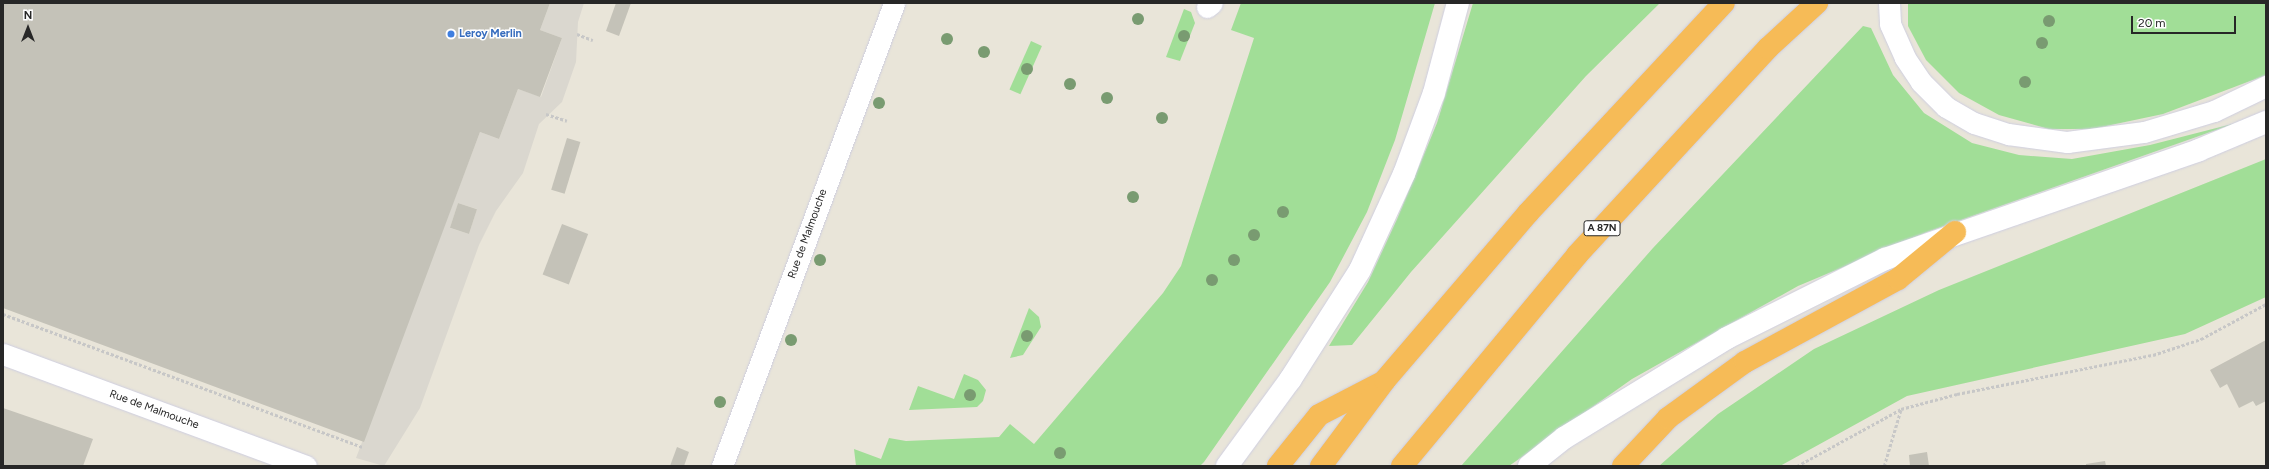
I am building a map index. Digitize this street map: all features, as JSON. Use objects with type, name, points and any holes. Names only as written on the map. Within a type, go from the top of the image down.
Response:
[{"type":"highway","points":[[1321,466],[1385,380],[1528,213],[1724,3]]},
{"type":"highway","name":"A 87N","points":[[1402,466],[1577,255],[1768,48],[1817,3]]},
{"type":"highway","points":[[1623,466],[1668,418],[1745,362],[1898,279],[1955,232]]},
{"type":"highway","points":[[1278,466],[1319,415],[1385,380]]},
{"type":"main road","points":[[1227,466],[1290,380],[1360,270],[1404,174],[1434,93],[1458,3]]},
{"type":"main road","points":[[1529,466],[1564,438],[1727,338],[1885,259],[1955,232],[2199,150],[2266,122]]},
{"type":"lane","name":"Rue de Malmouche","points":[[722,466],[894,3]]},
{"type":"lane","points":[[1889,3],[1890,24],[1905,58],[1921,82],[1946,107],[1974,123],[2008,134],[2067,142],[2144,132],[2214,111],[2266,86]]},
{"type":"lane","name":"Rue de Malmouche","points":[[3,354],[306,466]]},
{"type":"path","points":[[577,34],[593,40]]},
{"type":"path","points":[[546,114],[567,121]]},
{"type":"path","points":[[1797,466],[1901,409],[1957,394],[2153,355],[2201,339],[2266,304]]},
{"type":"path","points":[[3,314],[362,447]]},
{"type":"path","points":[[1884,466],[1901,409]]},
{"type":"green space","points":[[1241,3],[1435,3],[1395,140],[1367,212],[1330,282],[1204,462],[1200,466],[856,466],[854,449],[881,459],[889,438],[906,441],[999,437],[1010,424],[1034,444],[1163,293],[1181,266],[1254,38],[1231,30]]},
{"type":"green space","points":[[1473,3],[1660,3],[1586,76],[1411,272],[1352,345],[1329,346],[1368,282],[1397,219],[1437,123]]},
{"type":"green space","points":[[1908,3],[2266,3],[2266,75],[2163,114],[2092,129],[2049,129],[1999,115],[1959,93],[1926,60],[1908,26]]},
{"type":"green space","points":[[1184,9],[1191,12],[1195,23],[1180,61],[1166,57]]},
{"type":"green space","points":[[1863,26],[1871,28],[1893,75],[1924,113],[1972,143],[2019,155],[2072,159],[2150,145],[2236,123],[1927,232],[1798,286],[1632,379],[1509,466],[1461,466],[1653,248]]},
{"type":"green space","points":[[1031,41],[1042,46],[1020,94],[1009,89]]},
{"type":"green space","points":[[2266,159],[2266,297],[2185,334],[1907,396],[1780,466],[1659,466],[1718,414],[1814,349],[1939,290]]},
{"type":"green space","points":[[1029,308],[1039,317],[1041,327],[1023,355],[1010,358]]},
{"type":"green space","points":[[964,374],[978,380],[986,390],[983,401],[977,407],[909,410],[918,386],[954,399]]},
{"type":"shaded area","points":[[550,3],[584,3],[578,22],[576,62],[562,102],[539,124],[523,173],[496,211],[479,245],[420,408],[384,466],[356,458],[480,132],[499,139],[518,89],[541,97],[562,38],[540,30]],"holes":[[[458,203],[477,209],[469,234],[450,228]]]},
{"type":"building","points":[[3,3],[550,3],[540,30],[562,38],[540,97],[518,89],[499,139],[480,132],[364,442],[3,308]]},
{"type":"building","points":[[616,3],[631,3],[619,36],[606,31]]},
{"type":"building","points":[[567,138],[580,142],[565,194],[551,190]]},
{"type":"building","points":[[458,203],[477,209],[469,234],[450,228]]},
{"type":"building","points":[[562,224],[588,234],[569,284],[543,274]]},
{"type":"building","points":[[2266,340],[2266,401],[2256,406],[2253,401],[2239,408],[2227,384],[2220,388],[2210,370]]},
{"type":"building","points":[[3,408],[93,439],[83,466],[3,466]]},
{"type":"building","points":[[677,447],[689,452],[684,466],[670,466]]},
{"type":"building","points":[[1927,452],[1929,466],[1910,466],[1909,455]]},
{"type":"building","points":[[2105,461],[2106,466],[2086,466],[2086,464]]},
{"type":"place","name":"Leroy Merlin","points":[[451,34]]}]
